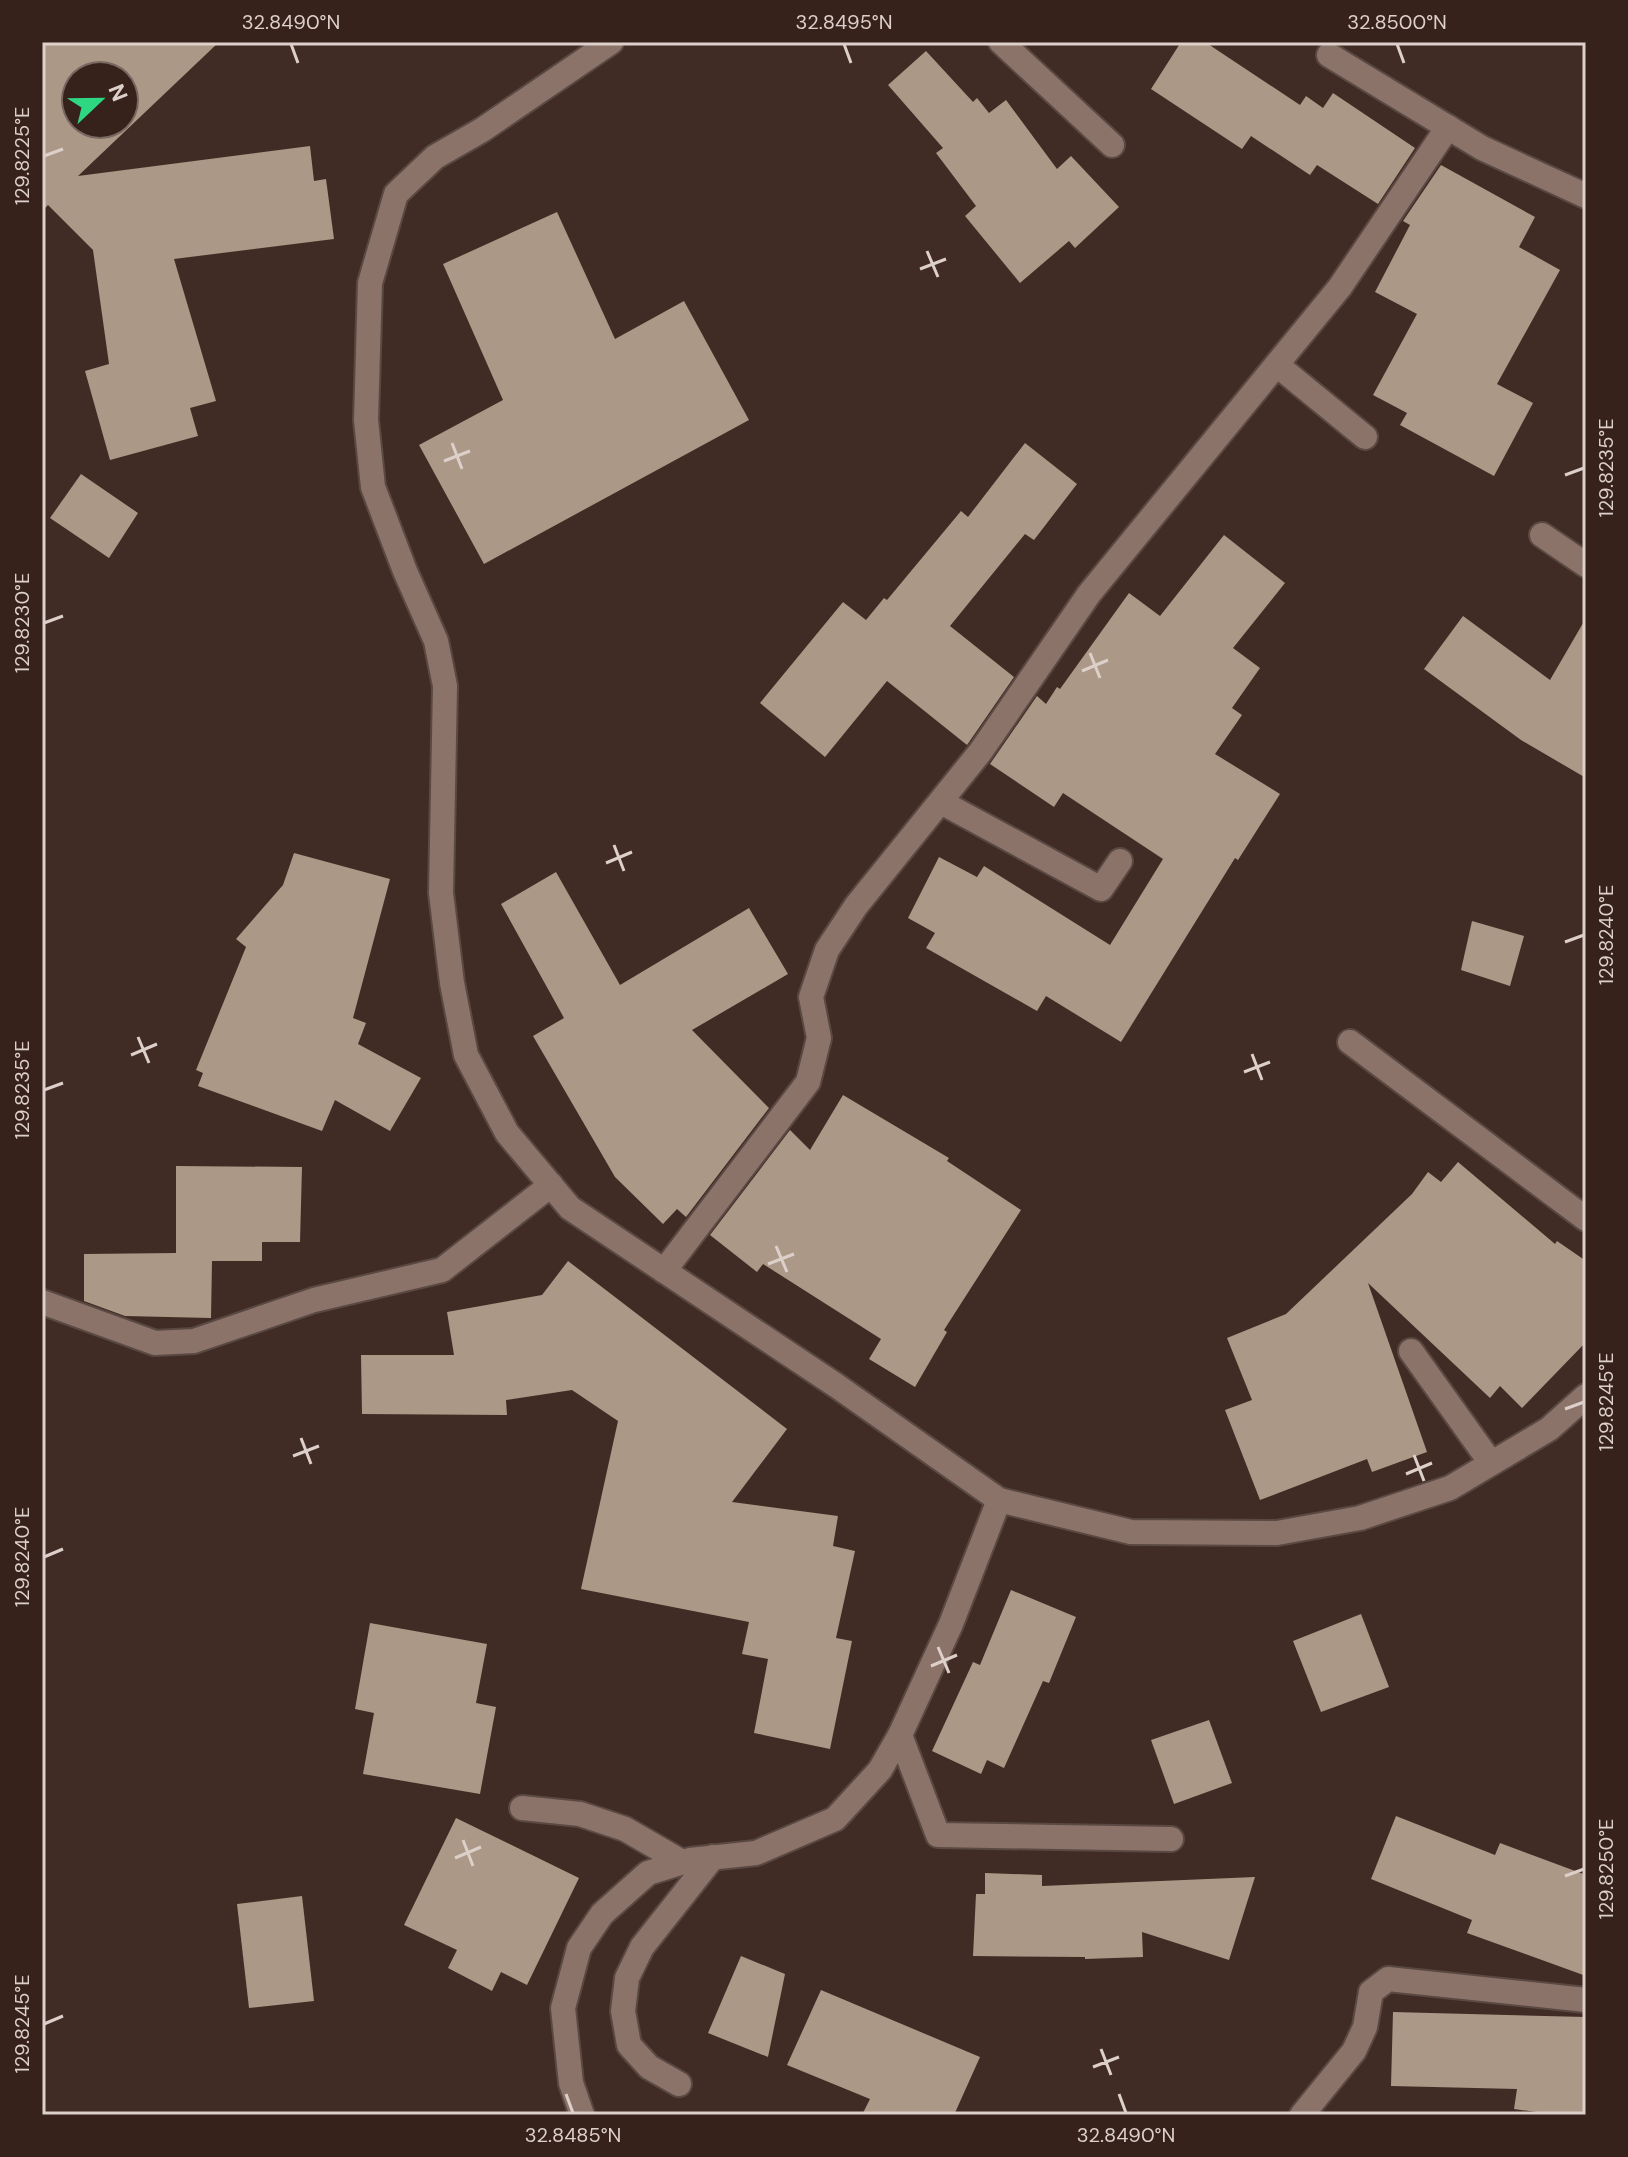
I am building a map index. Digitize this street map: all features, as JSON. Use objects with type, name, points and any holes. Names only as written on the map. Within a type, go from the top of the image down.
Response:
[{"type":"street","points":[[611,42],[482,130],[435,157],[396,194],[370,283],[366,420],[373,487],[436,641],[445,686],[441,893],[452,983],[466,1055],[507,1133],[570,1208],[837,1386],[999,1500],[1131,1532],[1277,1533],[1360,1518],[1450,1488],[1549,1429],[1586,1396]]},
{"type":"street","points":[[1001,42],[1112,145]]},
{"type":"street","points":[[1329,55],[1482,148],[1586,196]]},
{"type":"street","points":[[664,1271],[808,1082],[819,1038],[811,997],[827,950],[856,906],[981,751],[1089,594],[1340,287],[1448,127]]},
{"type":"street","points":[[1277,365],[1365,437]]},
{"type":"street","points":[[1542,535],[1586,565]]},
{"type":"street","points":[[941,802],[1101,889],[1120,861]]},
{"type":"street","points":[[1350,1042],[1586,1219]]},
{"type":"street","points":[[42,1302],[155,1343],[194,1341],[314,1300],[442,1270],[551,1185]]},
{"type":"street","points":[[1411,1351],[1491,1463]]},
{"type":"street","points":[[582,2115],[571,2083],[563,2008],[579,1948],[602,1914],[648,1873],[682,1862],[756,1853],[835,1819],[880,1770],[900,1735],[951,1624],[999,1500]]},
{"type":"street","points":[[900,1735],[938,1835],[1171,1839]]},
{"type":"street","points":[[522,1808],[580,1814],[625,1829],[682,1862]]},
{"type":"street","points":[[679,2084],[649,2067],[629,2045],[623,2011],[627,1978],[642,1947],[713,1857]]},
{"type":"street","points":[[1302,2115],[1354,2051],[1365,2027],[1371,1992],[1388,1979],[1586,2000]]},
{"type":"building","points":[[42,42],[219,42],[140,117],[140,60],[60,60],[60,140],[116,140],[78,176],[310,146],[314,181],[326,179],[334,239],[174,259],[216,401],[190,408],[198,436],[110,460],[85,371],[109,364],[93,250],[48,205],[42,211]]},
{"type":"building","points":[[1181,42],[1205,42],[1300,105],[1306,96],[1323,108],[1333,93],[1415,148],[1378,204],[1317,165],[1310,175],[1251,136],[1242,149],[1151,89]]},
{"type":"building","points":[[926,51],[973,102],[977,98],[989,113],[1006,100],[1057,169],[1071,156],[1119,207],[1075,248],[1069,241],[1020,283],[965,216],[976,206],[936,153],[943,148],[888,85]]},
{"type":"building","points":[[1441,165],[1535,217],[1519,247],[1560,270],[1497,384],[1533,403],[1494,476],[1400,425],[1407,413],[1373,395],[1417,314],[1375,292],[1410,225],[1403,221]]},
{"type":"building","points":[[557,212],[615,339],[684,301],[749,420],[484,564],[419,445],[503,400],[443,264]]},
{"type":"building","points":[[1025,443],[1077,484],[1034,540],[1025,534],[950,626],[1014,677],[967,745],[887,681],[825,757],[760,703],[843,602],[866,620],[884,598],[887,600],[961,511],[968,517]]},
{"type":"building","points":[[81,474],[138,513],[109,558],[50,518]]},
{"type":"building","points":[[1224,535],[1285,583],[1233,648],[1260,668],[1232,708],[1242,715],[1215,754],[1280,794],[1238,860],[1235,858],[1121,1042],[1046,996],[1037,1011],[926,948],[935,933],[908,918],[939,857],[977,877],[984,866],[1110,945],[1163,859],[1063,793],[1054,807],[990,764],[1037,696],[1046,704],[1057,687],[1060,689],[1129,593],[1160,616]]},
{"type":"building","points":[[1463,616],[1550,680],[1586,618],[1586,778],[1521,740],[1424,669]]},
{"type":"building","points":[[294,853],[390,879],[353,1018],[366,1023],[358,1044],[421,1078],[390,1131],[335,1100],[322,1131],[198,1086],[203,1073],[196,1070],[246,947],[236,939],[283,885]]},
{"type":"building","points":[[556,872],[620,985],[749,908],[788,974],[692,1030],[769,1108],[686,1217],[677,1209],[663,1224],[615,1177],[533,1036],[564,1018],[501,904]]},
{"type":"building","points":[[1472,921],[1524,936],[1510,986],[1461,970]]},
{"type":"building","points":[[843,1095],[949,1158],[947,1161],[1021,1210],[944,1330],[947,1332],[915,1387],[869,1359],[881,1339],[763,1264],[757,1272],[710,1235],[790,1130],[810,1150]]},
{"type":"building","points":[[1458,1162],[1555,1244],[1557,1241],[1586,1261],[1586,1342],[1522,1408],[1500,1386],[1490,1398],[1368,1283],[1427,1452],[1372,1472],[1367,1459],[1260,1500],[1225,1410],[1252,1400],[1227,1338],[1286,1314],[1412,1194],[1428,1172],[1441,1182]]},
{"type":"building","points":[[176,1166],[302,1167],[300,1242],[262,1242],[262,1261],[212,1261],[211,1318],[125,1316],[84,1301],[84,1254],[176,1253]]},
{"type":"building","points":[[568,1261],[787,1429],[732,1502],[838,1516],[833,1546],[855,1551],[836,1638],[852,1641],[830,1749],[754,1733],[768,1659],[742,1654],[749,1622],[581,1589],[618,1421],[572,1390],[506,1400],[507,1415],[362,1414],[361,1355],[454,1355],[447,1312],[542,1295]]},
{"type":"building","points":[[1011,1590],[1076,1617],[1049,1683],[1043,1681],[1004,1768],[987,1760],[981,1774],[932,1751],[973,1662],[980,1665]]},
{"type":"building","points":[[1361,1614],[1389,1687],[1321,1712],[1293,1641]]},
{"type":"building","points":[[370,1623],[487,1644],[476,1703],[496,1707],[480,1794],[363,1774],[374,1713],[355,1709]]},
{"type":"building","points":[[1209,1720],[1232,1783],[1174,1804],[1151,1740]]},
{"type":"building","points":[[1396,1816],[1495,1855],[1500,1843],[1586,1875],[1586,1976],[1467,1933],[1472,1920],[1371,1879]]},
{"type":"building","points":[[456,1818],[579,1878],[527,1985],[501,1972],[492,1991],[448,1968],[457,1950],[404,1925]]},
{"type":"building","points":[[985,1873],[1042,1875],[1042,1886],[1255,1877],[1229,1960],[1142,1932],[1143,1957],[1085,1959],[973,1956],[976,1894],[985,1894]]},
{"type":"building","points":[[302,1896],[314,2001],[249,2008],[237,1904]]},
{"type":"building","points":[[741,1956],[785,1974],[768,2057],[708,2033]]},
{"type":"building","points":[[821,1990],[980,2057],[954,2115],[862,2115],[870,2099],[787,2065]]},
{"type":"building","points":[[1393,2012],[1586,2017],[1586,2115],[1514,2109],[1517,2089],[1391,2086]]}]
